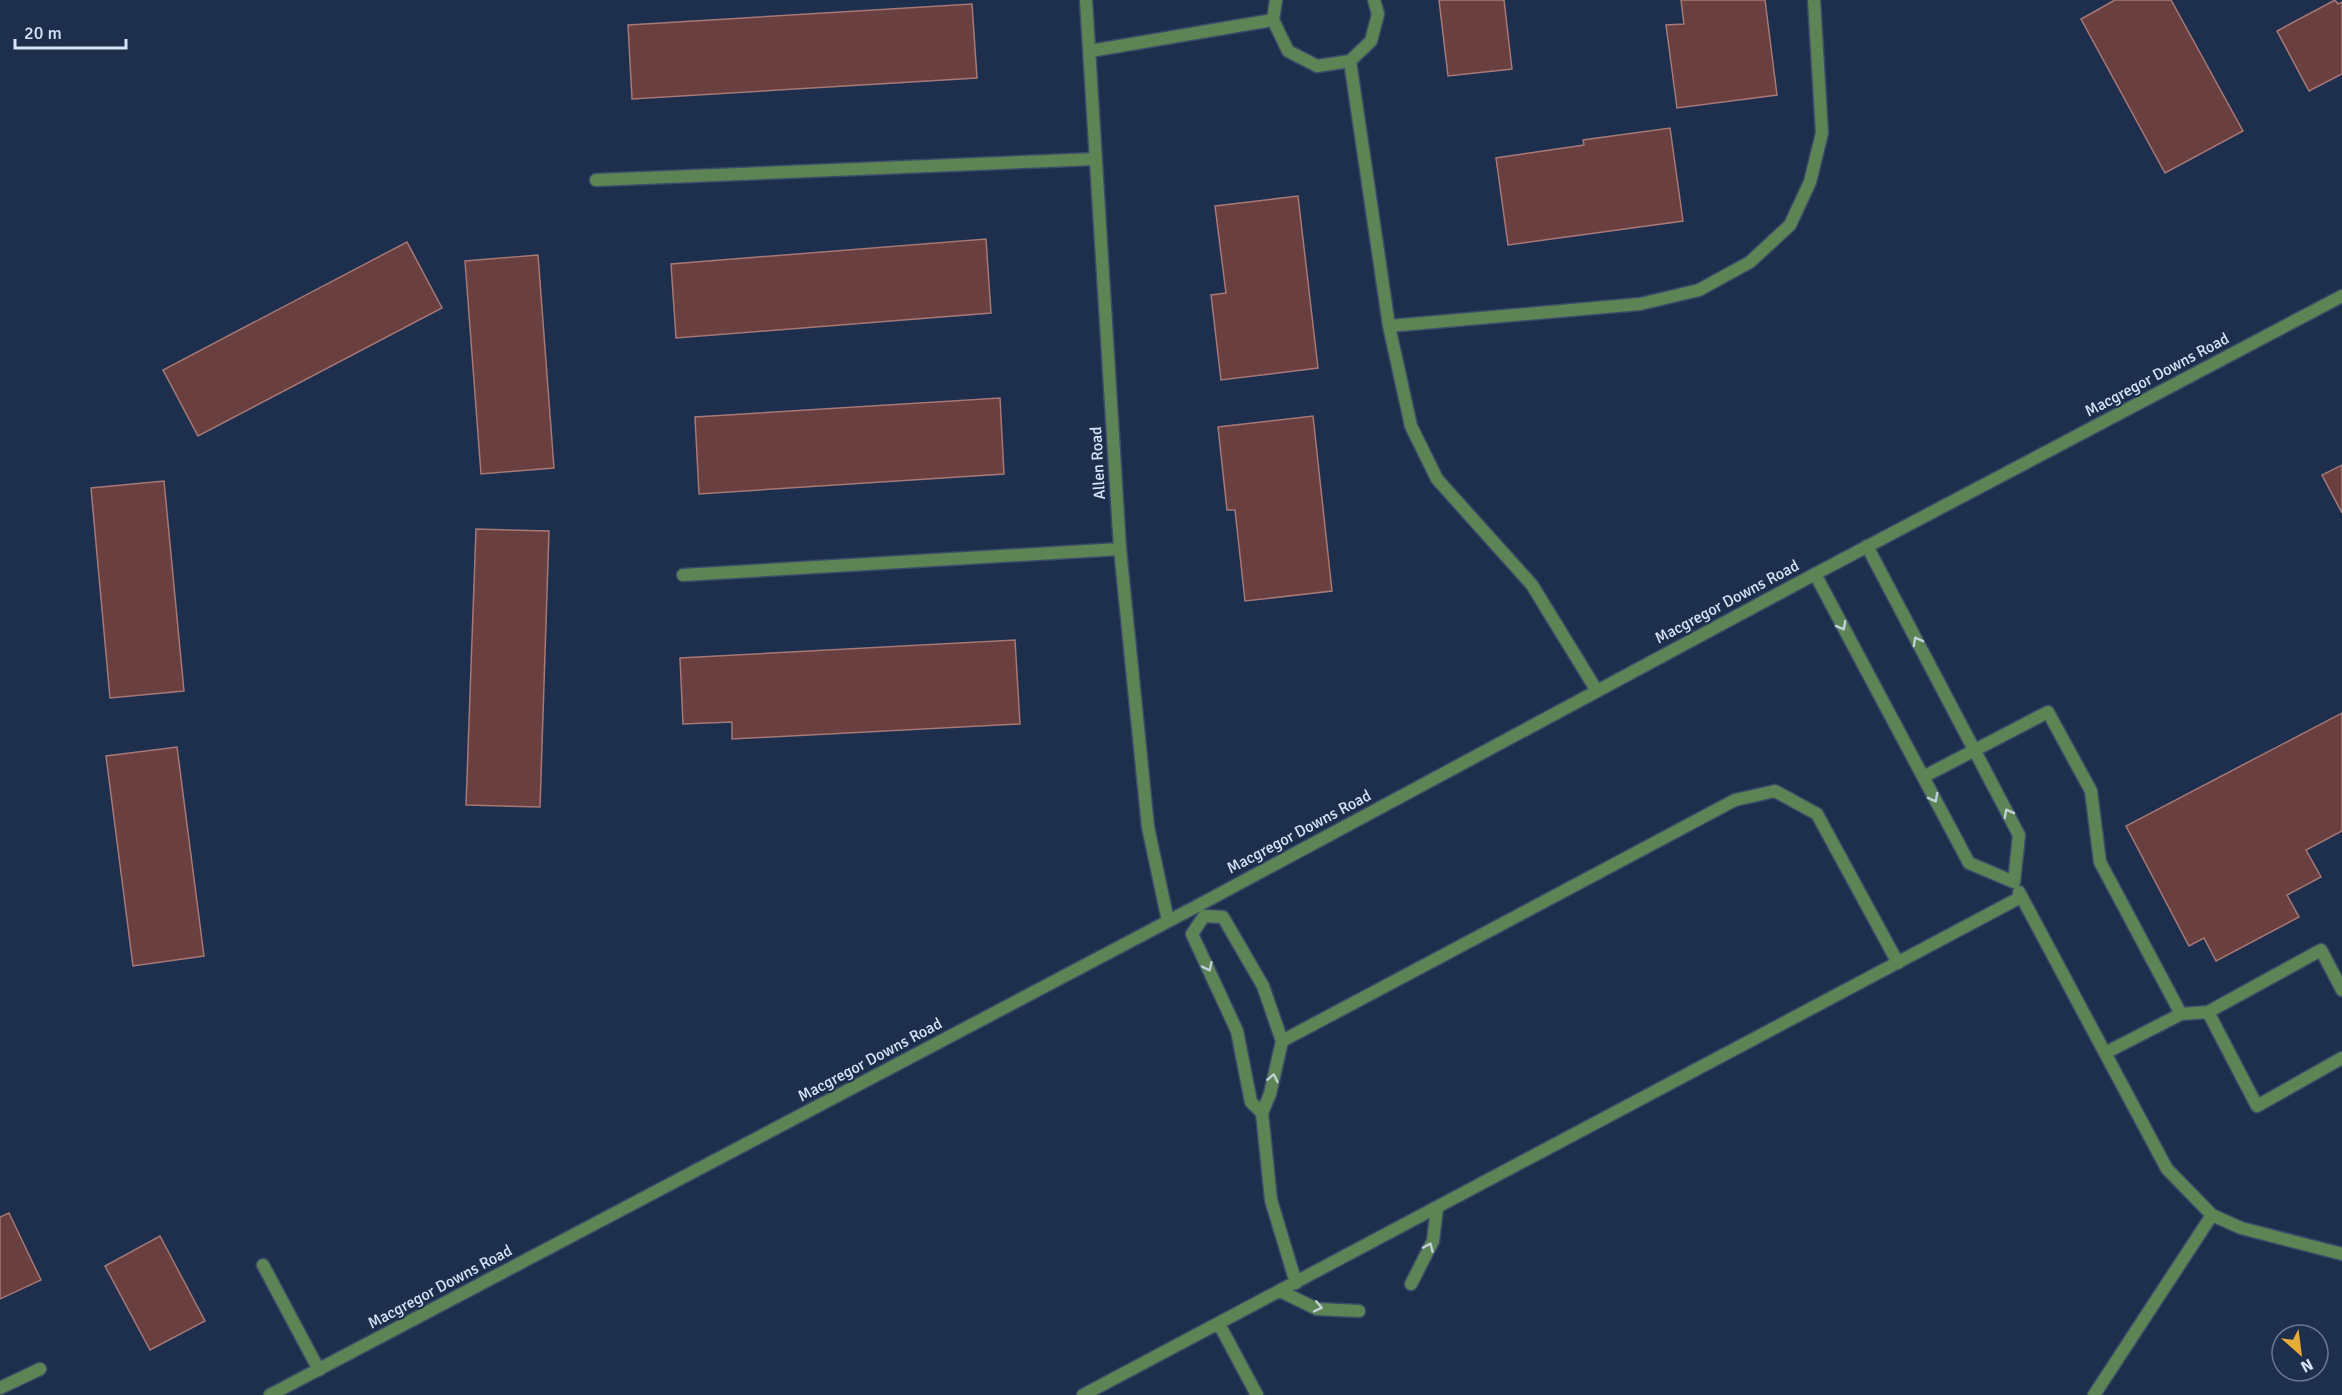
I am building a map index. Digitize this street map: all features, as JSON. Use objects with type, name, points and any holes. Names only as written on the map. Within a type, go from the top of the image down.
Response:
[{"type":"street","name":"Allen Road","points":[[1086,0],[1120,549],[1148,827],[1168,921]]},
{"type":"street","points":[[1276,0],[1273,20],[1288,51],[1317,66],[1350,61],[1371,41],[1378,14],[1374,0]]},
{"type":"street","points":[[1389,326],[1640,304],[1699,290],[1750,262],[1790,225],[1810,183],[1820,143],[1822,133],[1814,0]]},
{"type":"street","points":[[1090,51],[1273,20]]},
{"type":"street","points":[[1350,61],[1389,326],[1411,426],[1437,479],[1487,538],[1532,585],[1597,691]]},
{"type":"street","points":[[596,180],[1096,159]]},
{"type":"street","name":"Macgregor Downs Road","points":[[270,1395],[1168,921],[1201,910],[1597,691],[2342,296]]},
{"type":"street","points":[[1867,546],[2019,835],[2014,882],[2021,897],[2167,1169],[2212,1215],[2241,1228],[2342,1254]]},
{"type":"street","points":[[683,575],[1120,549]]},
{"type":"street","points":[[1815,574],[1969,863],[2014,882]]},
{"type":"street","points":[[1923,777],[2048,712],[2091,791],[2100,862],[2181,1014]]},
{"type":"street","points":[[1282,1041],[1735,800],[1775,790],[1817,814],[1898,963]]},
{"type":"street","points":[[1083,1395],[2021,897]]},
{"type":"street","points":[[1262,1113],[1251,1102],[1237,1031],[1192,934],[1201,910],[1222,917],[1263,986],[1282,1041],[1270,1094],[1262,1113],[1271,1200],[1296,1283]]},
{"type":"street","points":[[2105,1053],[2181,1014],[2208,1012],[2321,950],[2342,990]]},
{"type":"street","points":[[2208,1012],[2257,1106],[2342,1058]]},
{"type":"street","points":[[1411,1284],[1433,1241],[1437,1208]]},
{"type":"street","points":[[2094,1395],[2212,1215]]},
{"type":"street","points":[[263,1265],[319,1370]]},
{"type":"street","points":[[1280,1291],[1317,1309],[1359,1311]]},
{"type":"street","points":[[1219,1324],[1257,1395]]},
{"type":"street","points":[[0,1388],[40,1369]]},
{"type":"building","points":[[1439,0],[1504,0],[1512,69],[1448,76]]},
{"type":"building","points":[[1681,0],[1765,0],[1777,95],[1677,108],[1666,25],[1684,24]]},
{"type":"building","points":[[2115,0],[2171,0],[2243,131],[2165,173],[2081,19]]},
{"type":"building","points":[[2335,0],[2338,4],[2342,2],[2342,74],[2309,91],[2277,31]]},
{"type":"building","points":[[972,4],[977,78],[632,99],[628,25]]},
{"type":"building","points":[[1670,128],[1683,221],[1508,245],[1496,158],[1584,145],[1583,140]]},
{"type":"building","points":[[1298,196],[1318,368],[1221,380],[1211,295],[1226,293],[1215,206]]},
{"type":"building","points":[[986,239],[991,313],[676,338],[671,264]]},
{"type":"building","points":[[407,242],[442,308],[198,436],[163,370]]},
{"type":"building","points":[[538,255],[554,468],[481,474],[465,261]]},
{"type":"building","points":[[1000,398],[1004,474],[699,494],[695,417]]},
{"type":"building","points":[[1313,416],[1332,591],[1245,601],[1235,510],[1227,510],[1218,427]]},
{"type":"building","points":[[2342,465],[2342,513],[2322,475]]},
{"type":"building","points":[[164,481],[184,691],[110,698],[91,488]]},
{"type":"building","points":[[476,529],[549,531],[540,807],[466,805]]},
{"type":"building","points":[[1015,640],[1020,724],[732,739],[732,722],[683,724],[680,658]]},
{"type":"building","points":[[2342,713],[2342,831],[2306,850],[2321,877],[2287,895],[2299,917],[2216,961],[2204,938],[2189,946],[2126,826]]},
{"type":"building","points":[[177,747],[204,956],[133,966],[106,756]]},
{"type":"building","points":[[9,1213],[41,1280],[0,1299],[0,1217]]},
{"type":"building","points":[[160,1236],[205,1321],[150,1350],[105,1266]]}]
